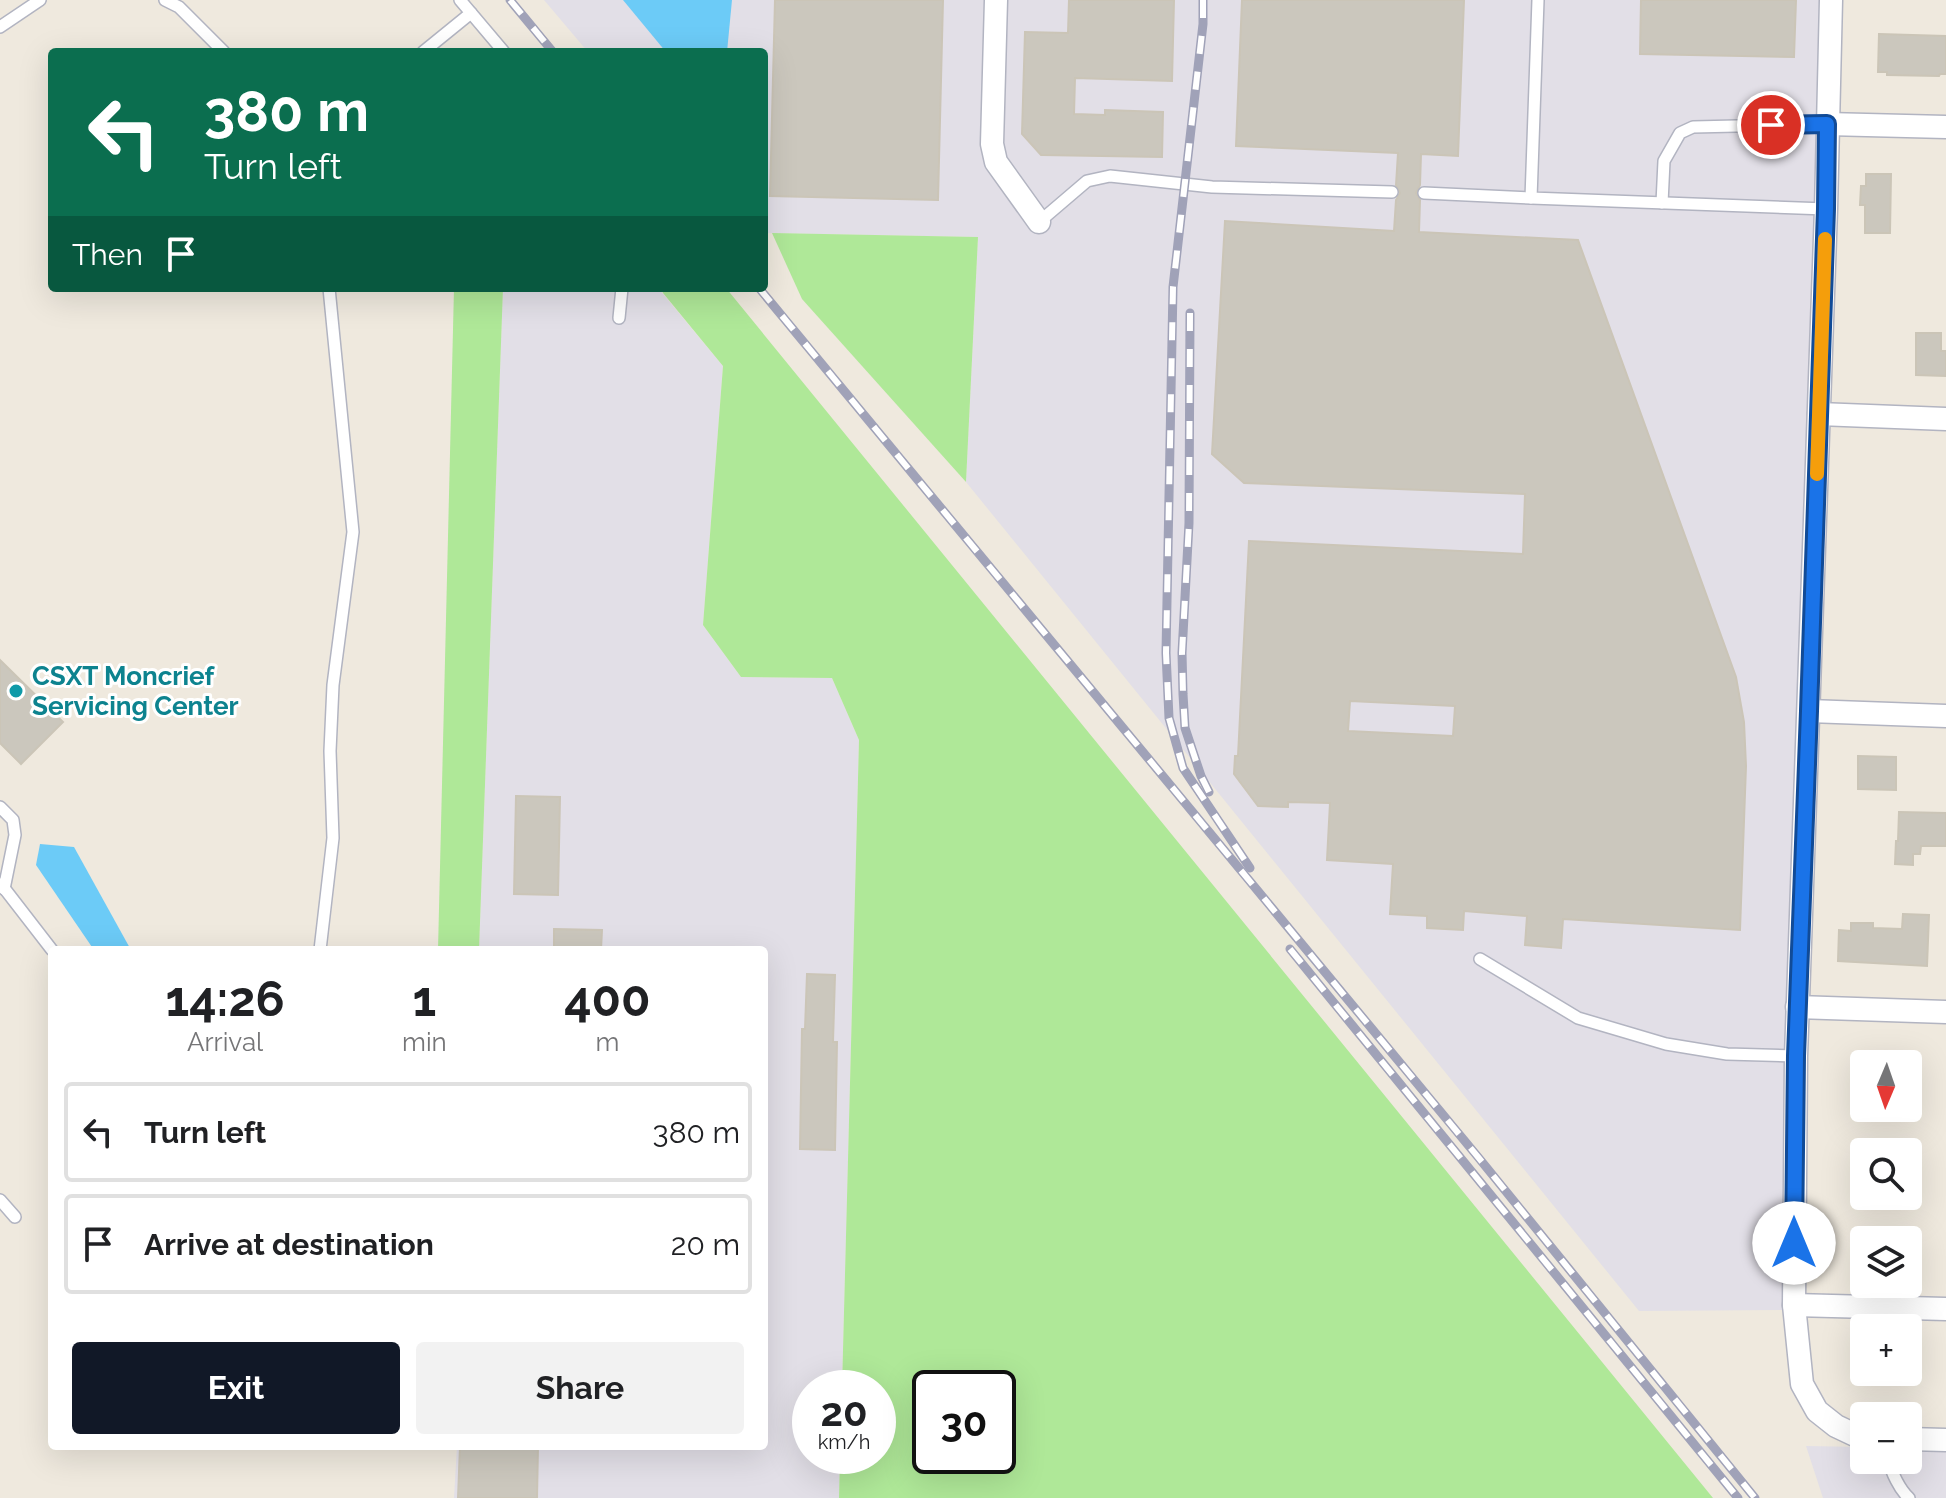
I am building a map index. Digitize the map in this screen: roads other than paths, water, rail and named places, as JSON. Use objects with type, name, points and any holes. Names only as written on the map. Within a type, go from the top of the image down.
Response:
[{"type":"street","points":[[996,0],[992,144],[996,162],[1039,222]]},
{"type":"street","points":[[1831,0],[1797,1007],[1794,1305],[1802,1384],[1817,1411],[1850,1433]]},
{"type":"street","points":[[1827,124],[1946,127]]},
{"type":"street","points":[[1819,414],[1946,419]]},
{"type":"street","points":[[1809,711],[1946,716]]},
{"type":"street","points":[[1797,1007],[1946,1012]]},
{"type":"street","points":[[1794,1305],[1946,1309]]},
{"type":"street","points":[[1922,1439],[1946,1440]]},
{"type":"lane","points":[[0,27],[40,0]]},
{"type":"lane","points":[[165,0],[179,7],[220,48]]},
{"type":"lane","points":[[460,0],[501,48]]},
{"type":"lane","points":[[1531,198],[1538,0]]},
{"type":"lane","points":[[428,48],[471,13]]},
{"type":"lane","points":[[1662,203],[1664,161],[1680,133],[1693,127],[1827,124]]},
{"type":"lane","points":[[1039,222],[1087,181],[1110,176],[1212,187],[1392,192]]},
{"type":"lane","points":[[1424,193],[1826,209]]},
{"type":"lane","points":[[320,946],[333,838],[330,751],[333,685],[353,532],[329,292]]},
{"type":"lane","points":[[619,318],[622,292]]},
{"type":"lane","points":[[0,807],[13,820],[15,835],[2,886],[49,946]]},
{"type":"lane","points":[[1480,959],[1578,1018],[1666,1044],[1727,1054],[1796,1056]]},
{"type":"lane","points":[[0,1200],[15,1217]]},
{"type":"lane","points":[[1894,1474],[1909,1498]]},
{"type":"water","points":[[623,0],[732,0],[727,48],[663,48]]},
{"type":"water","points":[[40,844],[74,847],[129,946],[91,946],[36,865]]},
{"type":"railway","points":[[510,0],[550,48]]},
{"type":"railway","points":[[1203,0],[1203,24],[1173,287],[1166,653],[1169,718],[1183,768],[1250,868]]},
{"type":"railway","points":[[762,292],[1478,1157],[1755,1498]]},
{"type":"railway","points":[[1190,313],[1189,523],[1182,653],[1183,694],[1185,728],[1209,792]]},
{"type":"railway","points":[[1290,949],[1738,1498]]},
{"type":"place","name":"CSXT Moncrief Servicing Center","points":[[16,691]]}]
